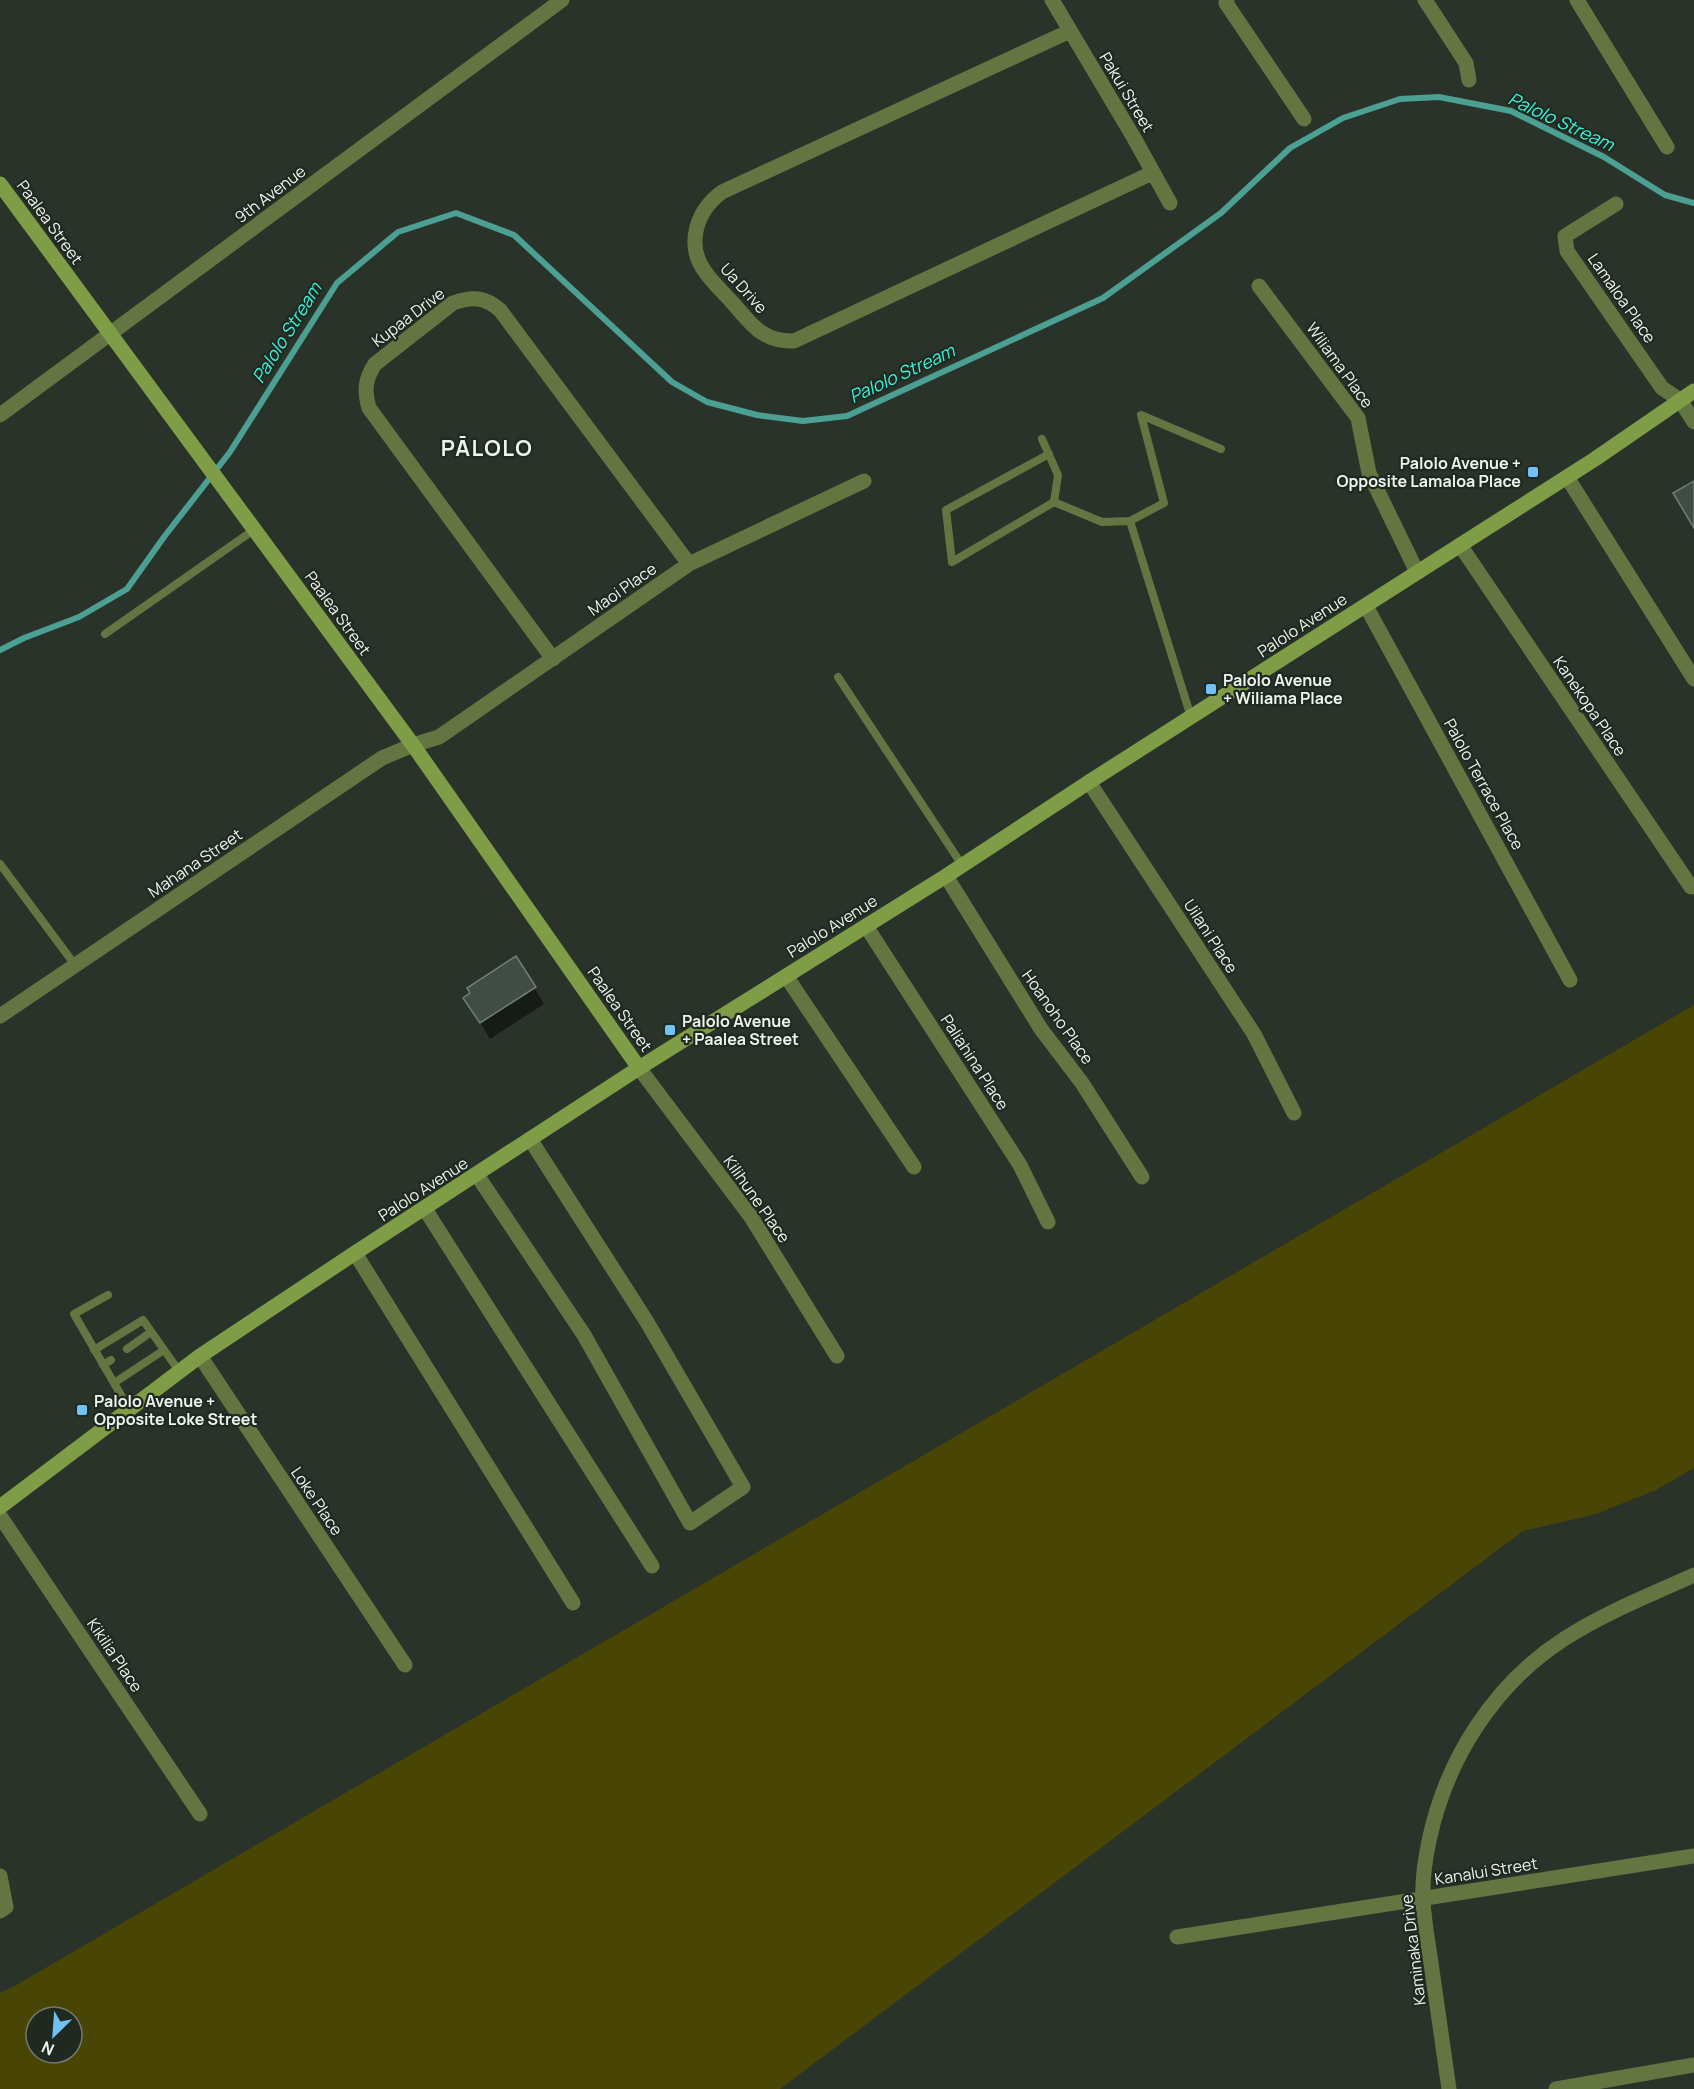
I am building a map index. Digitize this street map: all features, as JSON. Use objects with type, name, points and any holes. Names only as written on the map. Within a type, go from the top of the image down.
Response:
[{"type":"street","name":"9th Avenue","points":[[0,415],[562,0]]},
{"type":"street","name":"Pakui Street","points":[[1052,0],[1170,203]]},
{"type":"street","points":[[1227,0],[1226,3],[1304,119]]},
{"type":"street","points":[[1425,0],[1466,63],[1469,80]]},
{"type":"street","points":[[1577,0],[1667,147]]},
{"type":"street","name":"Ua Drive","points":[[1070,31],[722,192],[710,201],[699,218],[695,243],[698,258],[705,272],[754,327],[780,342],[794,341],[1152,173]]},
{"type":"street","name":"Paalea Street","points":[[0,184],[413,745],[639,1068]]},
{"type":"street","name":"Lamaloa Place","points":[[1616,204],[1565,237],[1567,251],[1662,388],[1680,400],[1694,422]]},
{"type":"street","name":"Wiliama Place","points":[[1259,286],[1358,418],[1369,473],[1418,572]]},
{"type":"street","name":"Kupaa Drive","points":[[553,659],[369,408],[366,398],[365,384],[375,364],[453,303],[465,298],[478,298],[490,301],[501,310],[688,564]]},
{"type":"street","name":"Palolo Avenue","points":[[0,1507],[179,1371],[355,1253],[639,1068],[945,876],[1567,477],[1694,392]]},
{"type":"street","points":[[1567,477],[1694,679]]},
{"type":"street","name":"Maoi Place","points":[[413,745],[439,737],[688,564],[864,481]]},
{"type":"street","name":"Kanekopa Place","points":[[1460,545],[1691,886]]},
{"type":"street","name":"Palolo Terrace Place","points":[[1366,606],[1570,980]]},
{"type":"street","name":"Mahana Street","points":[[0,1016],[382,758],[413,745]]},
{"type":"street","name":"Uilani Place","points":[[1089,782],[1254,1034],[1294,1113]]},
{"type":"street","name":"Hoanoho Place","points":[[945,876],[1041,1029],[1082,1083],[1142,1177]]},
{"type":"street","name":"Paliahina Place","points":[[866,926],[1020,1165],[1048,1222]]},
{"type":"street","points":[[786,976],[914,1167]]},
{"type":"street","name":"Kilihune Place","points":[[639,1068],[751,1217],[837,1356]]},
{"type":"street","points":[[477,1175],[584,1335],[690,1523],[743,1487],[647,1322],[531,1139]]},
{"type":"street","points":[[425,1209],[652,1566]]},
{"type":"street","points":[[355,1253],[573,1603]]},
{"type":"street","name":"Loke Place","points":[[200,1356],[405,1665]]},
{"type":"street","name":"Kikilia Place","points":[[0,1516],[200,1814]]},
{"type":"street","name":"Kaminaka Drive","points":[[1449,2089],[1422,1899],[1425,1860],[1432,1827],[1449,1774],[1470,1735],[1496,1699],[1527,1667],[1563,1640],[1601,1617],[1694,1575]]},
{"type":"street","name":"Kanalui Street","points":[[1177,1937],[1694,1856]]},
{"type":"street","points":[[0,1876],[6,1907],[0,1911]]},
{"type":"street","points":[[1556,2089],[1694,2066]]},
{"type":"lane","points":[[1054,502],[1102,522],[1130,521],[1164,503],[1140,415],[1221,449]]},
{"type":"lane","points":[[1042,439],[1058,475],[1054,502]]},
{"type":"lane","points":[[1049,454],[946,510],[952,562],[1054,502]]},
{"type":"lane","points":[[1130,521],[1191,717]]},
{"type":"lane","points":[[105,634],[255,529]]},
{"type":"lane","points":[[838,677],[962,865]]},
{"type":"lane","points":[[0,864],[75,965]]},
{"type":"lane","points":[[108,1294],[74,1314],[94,1350],[107,1362],[114,1383],[129,1410]]},
{"type":"lane","points":[[94,1350],[142,1320],[179,1371]]},
{"type":"lane","points":[[127,1349],[152,1332]]},
{"type":"lane","points":[[114,1383],[164,1350]]},
{"type":"shaded area","points":[[1694,1005],[1694,1468],[1656,1490],[1593,1515],[1523,1531],[780,2089],[0,2089],[0,1993]]},
{"type":"building","points":[[1694,481],[1694,528],[1673,493]]},
{"type":"building","points":[[516,956],[536,987],[480,1023],[463,998],[470,993],[467,988]]},
{"type":"waterway","name":"Palolo Stream","points":[[0,650],[24,638],[79,617],[127,589],[230,452],[337,283],[398,232],[456,213],[514,235],[672,382],[707,402],[757,415],[803,421],[847,416],[1103,298],[1221,213],[1290,148],[1343,118],[1400,99],[1439,97],[1511,111],[1604,157],[1665,195],[1694,203]]},
{"type":"place","name":"Palolo Avenue + Opposite Lamaloa Place","points":[[1533,472]]},
{"type":"place","name":"Palolo Avenue + Wiliama Place","points":[[1211,689]]},
{"type":"place","name":"Palolo Avenue + Paalea Street","points":[[670,1030]]},
{"type":"place","name":"Palolo Avenue + Opposite Loke Street","points":[[82,1410]]},
{"type":"district","name":"PĀLOLO","points":[[487,448]]}]
